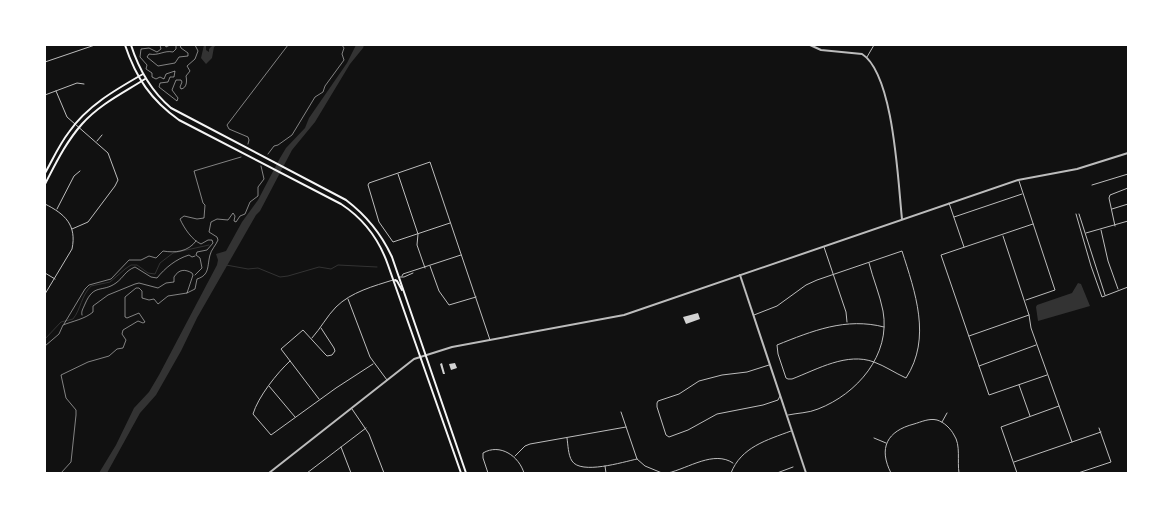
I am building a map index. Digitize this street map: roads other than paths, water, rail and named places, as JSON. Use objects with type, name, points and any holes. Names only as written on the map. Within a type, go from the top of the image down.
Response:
[{"type":"main road","points":[[125,45],[141,82],[157,102],[171,114],[341,204],[363,222],[379,244],[394,280],[461,473]]},
{"type":"main road","points":[[131,45],[145,79],[157,95],[174,109],[346,200],[366,217],[386,244],[466,473]]},
{"type":"main road","points":[[45,173],[75,124],[92,106],[143,74]]},
{"type":"main road","points":[[45,184],[79,128],[104,104],[145,79]]},
{"type":"main road","points":[[394,280],[397,281],[406,298]]},
{"type":"main road","points":[[448,439],[454,437]]},
{"type":"street","points":[[45,62],[94,45]]},
{"type":"street","points":[[810,45],[821,50],[854,52],[867,57],[877,74],[889,109],[902,219]]},
{"type":"street","points":[[867,57],[874,45]]},
{"type":"street","points":[[45,95],[77,83],[84,84]]},
{"type":"street","points":[[56,91],[64,113],[105,149],[111,157],[118,180],[91,219],[85,225],[72,229]]},
{"type":"street","points":[[97,142],[102,135]]},
{"type":"street","points":[[269,473],[414,359],[452,347],[624,315],[1018,180],[1077,169],[1128,152]]},
{"type":"street","points":[[450,223],[392,242],[379,222],[368,185],[369,183],[430,162],[490,340]]},
{"type":"street","points":[[56,209],[74,176],[80,171]]},
{"type":"street","points":[[398,173],[418,234],[418,245],[425,268]]},
{"type":"street","points":[[1092,185],[1128,174]]},
{"type":"street","points":[[1018,180],[1055,290],[1025,300]]},
{"type":"street","points":[[1115,226],[1110,195],[1128,188]]},
{"type":"street","points":[[954,217],[1023,194]]},
{"type":"street","points":[[949,203],[964,248]]},
{"type":"street","points":[[45,204],[56,209],[65,217],[72,229],[74,241],[72,249],[45,294]]},
{"type":"street","points":[[1111,210],[1128,204]]},
{"type":"street","points":[[1076,214],[1105,295]]},
{"type":"street","points":[[1079,214],[1091,266],[1102,297],[1128,287]]},
{"type":"street","points":[[1083,234],[1128,222]]},
{"type":"street","points":[[1033,224],[941,255],[989,395],[1047,375]]},
{"type":"street","points":[[1101,230],[1108,261],[1118,290]]},
{"type":"street","points":[[1003,235],[1030,315],[1031,328],[1072,442]]},
{"type":"street","points":[[824,246],[846,312],[847,323]]},
{"type":"street","points":[[753,315],[778,306],[806,285],[902,251],[916,293],[920,313],[920,331],[915,357],[906,378],[874,362],[859,359],[838,361],[788,379],[776,348],[828,327],[847,323],[861,323],[884,327]]},
{"type":"street","points":[[398,277],[462,255]]},
{"type":"street","points":[[787,416],[817,410],[839,399],[856,385],[874,362],[880,347],[884,327],[883,312],[869,262]]},
{"type":"street","points":[[430,266],[439,291],[449,305],[476,296]]},
{"type":"street","points":[[45,274],[55,279]]},
{"type":"street","points":[[740,275],[806,473]]},
{"type":"street","points":[[312,338],[334,309],[348,298],[363,290],[394,280]]},
{"type":"street","points":[[348,298],[373,364],[387,380]]},
{"type":"street","points":[[969,336],[1030,315]]},
{"type":"street","points":[[320,400],[281,348],[303,330],[327,356],[332,355],[335,351],[334,348],[321,328]]},
{"type":"street","points":[[979,366],[1037,345]]},
{"type":"street","points":[[290,361],[258,402],[253,414],[271,436],[373,364]]},
{"type":"street","points":[[770,365],[747,372],[722,375],[699,381],[679,394],[656,402],[667,437],[688,430],[717,414],[763,405],[778,400],[780,396]]},
{"type":"street","points":[[1019,385],[1030,416]]},
{"type":"street","points":[[270,386],[296,418]]},
{"type":"street","points":[[1017,473],[1000,427],[1059,406]]},
{"type":"street","points":[[351,408],[366,428],[384,473]]},
{"type":"street","points":[[621,412],[637,459],[645,466],[662,473]]},
{"type":"street","points":[[942,422],[947,413]]},
{"type":"street","points":[[891,473],[885,461],[884,452],[886,443],[893,434],[904,426],[927,420],[936,420],[949,427],[955,436],[958,445],[957,463],[959,473]]},
{"type":"street","points":[[515,456],[528,445],[626,427]]},
{"type":"street","points":[[307,473],[366,428]]},
{"type":"street","points":[[1078,473],[1111,462],[1099,428]]},
{"type":"street","points":[[731,473],[734,464],[758,443],[792,431]]},
{"type":"street","points":[[1014,463],[1101,432]]},
{"type":"street","points":[[567,438],[570,458],[574,463],[586,467],[604,466],[637,459]]},
{"type":"street","points":[[874,438],[886,443]]},
{"type":"street","points":[[341,447],[352,473]]},
{"type":"street","points":[[488,473],[483,453],[489,450],[501,450],[515,456],[521,464],[524,473]]},
{"type":"street","points":[[668,473],[679,472],[716,458],[724,458],[734,464]]},
{"type":"street","points":[[604,466],[606,473]]},
{"type":"street","points":[[777,473],[793,467]]},
{"type":"waterway","points":[[45,339],[61,322],[73,319],[91,286],[110,282],[131,265],[137,265],[148,273],[155,274],[160,263],[173,253],[209,245]]},
{"type":"waterway","points":[[226,265],[248,269],[258,268],[280,277],[319,267],[331,269],[338,265],[377,267]]}]
